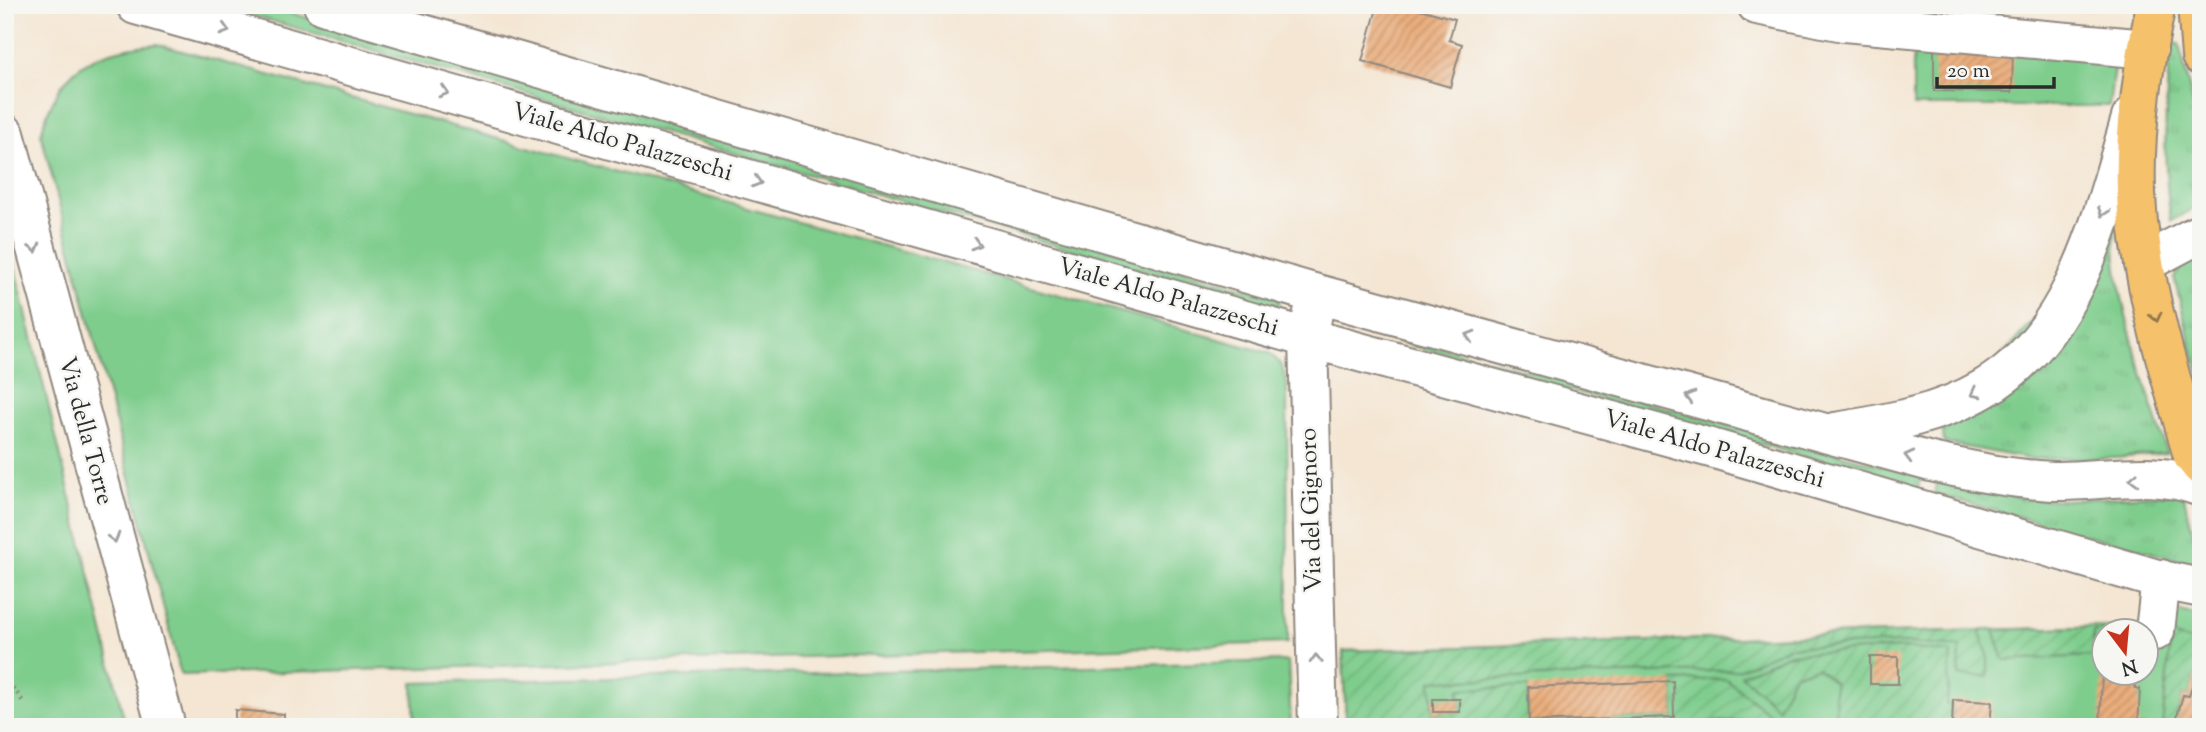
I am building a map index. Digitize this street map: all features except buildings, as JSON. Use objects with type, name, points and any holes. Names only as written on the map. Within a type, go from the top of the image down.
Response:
[{"type":"main road","points":[[2156,5],[2145,62],[2136,196],[2144,263],[2168,368],[2193,456],[2201,466]]},
{"type":"main road","points":[[2197,5],[2201,56]]},
{"type":"street","name":"Viale Aldo Palazzeschi","points":[[136,5],[1308,338],[1718,450],[2161,579],[2201,587]]},
{"type":"street","name":"Viale Aldo Palazzeschi","points":[[323,5],[1317,294],[1824,434],[1977,473],[2015,479],[2087,481],[2172,477],[2201,487]]},
{"type":"street","points":[[1757,5],[1844,22],[2145,62],[2107,198],[2084,262],[2061,307],[2022,359],[2006,374],[1964,399],[1879,425],[1824,434]]},
{"type":"street","name":"Via della Torre","points":[[5,134],[166,727]]},
{"type":"street","points":[[2144,263],[2201,233]]},
{"type":"street","name":"Via del Gignoro","points":[[1317,294],[1308,338],[1318,727]]},
{"type":"street","points":[[2157,616],[2161,579]]},
{"type":"path","points":[[5,676],[24,703]]},
{"type":"green space","points":[[216,5],[263,5],[1279,298],[1279,304],[1275,306],[1229,295]]},
{"type":"green space","points":[[1913,43],[2116,53],[2109,106],[1913,106]]},
{"type":"green space","points":[[2171,43],[2179,44],[2201,138],[2201,204],[2171,221],[2165,132]]},
{"type":"green space","points":[[157,44],[1269,353],[1281,364],[1287,383],[1288,643],[181,675],[41,134],[57,93],[81,66],[114,51]]},
{"type":"green space","points":[[5,226],[114,677],[126,727],[5,727]]},
{"type":"green space","points":[[2115,230],[2119,283],[2125,312],[2167,453],[2116,458],[2030,459],[1944,443],[1942,422]]},
{"type":"green space","points":[[2201,255],[2201,384],[2174,278],[2183,264]]},
{"type":"green space","points":[[1335,319],[1921,476],[1918,489],[1339,325]]},
{"type":"green space","points":[[1937,480],[2022,498],[2065,500],[2183,493],[2201,566],[1934,494]]},
{"type":"green space","points":[[2174,610],[2201,618],[2201,727],[1346,727],[1343,651],[2090,627],[2090,686],[2160,686],[2160,616]]},
{"type":"green space","points":[[2090,627],[2090,656],[2004,660],[1994,630]]},
{"type":"green space","points":[[1979,630],[1988,655],[1988,677],[1959,676],[1960,647],[1904,643],[1789,647],[1738,670],[1431,681],[1433,712],[1460,712],[1459,689],[1528,687],[1529,722],[1674,717],[1673,681],[1726,679],[1776,719],[1618,727],[1346,727],[1343,651]]},
{"type":"green space","points":[[2171,635],[2201,644],[2201,675],[2196,674],[2189,696],[2183,695],[2174,727],[2162,727]]},
{"type":"green space","points":[[1906,648],[1951,653],[1947,705],[1953,705],[1952,727],[1840,727],[1836,719],[1834,682],[1817,668],[1794,674],[1778,708],[1741,675],[1789,654]]},
{"type":"green space","points":[[1288,661],[1291,727],[415,727],[413,683]]}]
